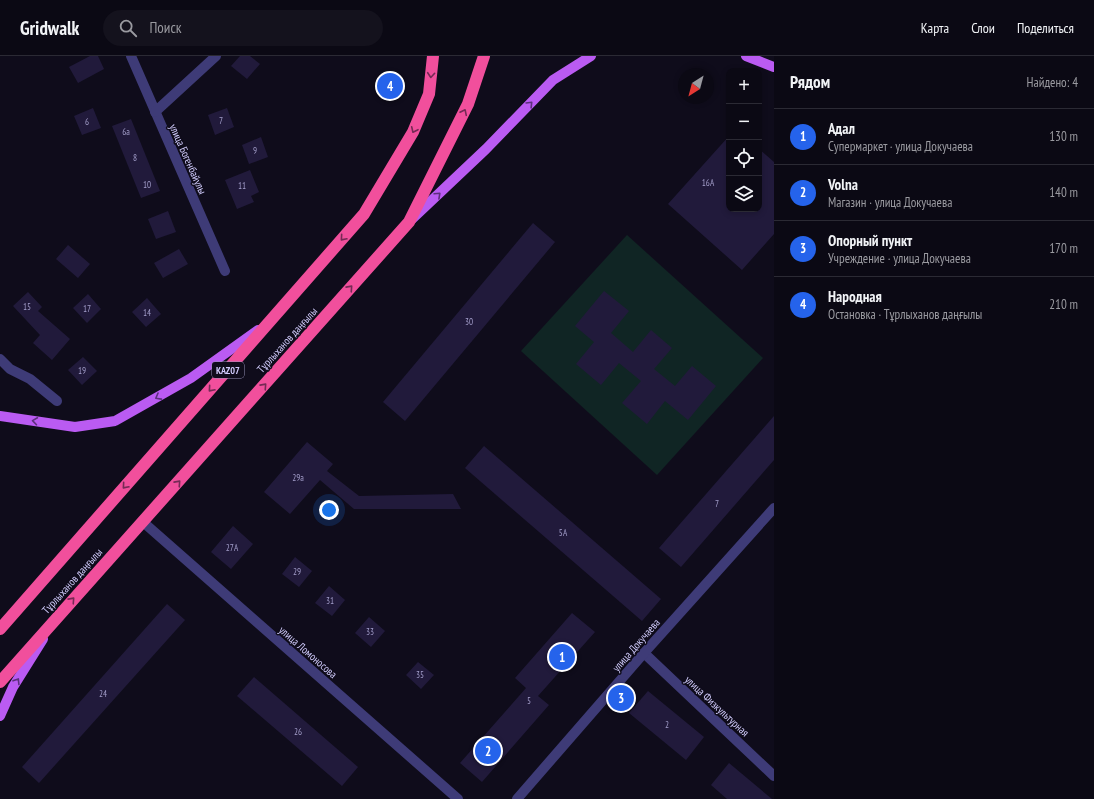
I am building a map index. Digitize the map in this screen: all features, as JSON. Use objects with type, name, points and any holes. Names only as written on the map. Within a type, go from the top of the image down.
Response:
[{"type":"highway","name":"Тұрлыханов даңғылы","points":[[0,629],[364,214],[413,132],[429,94],[433,56]]},
{"type":"highway","name":"Тұрлыханов даңғылы","points":[[0,682],[409,222],[468,104],[484,56]]},
{"type":"main road","points":[[409,222],[486,149],[553,80],[591,56]]},
{"type":"main road","points":[[746,56],[774,67]]},
{"type":"main road","points":[[0,416],[75,427],[115,421],[191,378],[271,320]]},
{"type":"main road","points":[[0,716],[13,687],[58,617]]},
{"type":"street","name":"улица Богенбайулы","points":[[131,56],[225,271]]},
{"type":"street","points":[[155,112],[216,56]]},
{"type":"street","points":[[0,359],[10,369],[30,379],[57,401]]},
{"type":"street","name":"улица Докучаева","points":[[517,799],[644,653],[774,508]]},
{"type":"street","name":"улица Ломоносова","points":[[143,522],[458,799]]},
{"type":"street","name":"улица Физкультурная","points":[[644,653],[774,776]]},
{"type":"green space","points":[[627,235],[763,358],[657,475],[521,351]]},
{"type":"building","points":[[90,56],[98,56],[104,69],[78,83],[69,67]]},
{"type":"building","points":[[240,56],[250,56],[260,64],[247,79],[231,66]]},
{"type":"building","points":[[93,108],[101,128],[82,135],[74,116]]},
{"type":"building","points":[[227,108],[234,127],[215,135],[208,115]]},
{"type":"building","points":[[131,119],[160,191],[141,198],[112,126]]},
{"type":"building","points":[[261,137],[268,157],[249,164],[242,145]]},
{"type":"building","points":[[726,139],[726,212],[762,212],[762,152],[774,162],[774,234],[742,270],[668,204]]},
{"type":"building","points":[[250,170],[259,192],[251,196],[254,202],[237,209],[225,180]]},
{"type":"building","points":[[168,211],[176,232],[156,239],[148,219]]},
{"type":"building","points":[[533,223],[555,242],[405,421],[383,402]]},
{"type":"building","points":[[68,245],[90,264],[78,278],[56,259]]},
{"type":"building","points":[[179,249],[188,264],[163,278],[154,263]]},
{"type":"building","points":[[604,291],[629,311],[611,333],[633,352],[651,330],[672,348],[654,369],[675,386],[692,366],[716,386],[688,420],[665,401],[647,424],[622,403],[641,381],[619,363],[601,385],[576,364],[594,342],[575,326]]},
{"type":"building","points":[[28,292],[42,307],[38,311],[70,339],[52,360],[33,343],[40,335],[13,306]]},
{"type":"building","points":[[88,294],[101,309],[87,323],[73,308]]},
{"type":"building","points":[[147,298],[161,314],[146,327],[132,312]]},
{"type":"building","points":[[83,357],[97,371],[82,385],[68,370]]},
{"type":"building","points":[[774,416],[774,460],[681,567],[659,548]]},
{"type":"building","points":[[307,442],[333,464],[327,471],[359,496],[453,494],[461,509],[354,509],[320,480],[290,514],[264,492]]},
{"type":"building","points":[[484,446],[661,599],[642,621],[465,468]]},
{"type":"building","points":[[233,526],[253,544],[231,569],[211,552]]},
{"type":"building","points":[[295,557],[312,571],[299,587],[282,574]]},
{"type":"building","points":[[329,586],[345,600],[332,616],[315,603]]},
{"type":"building","points":[[167,604],[185,620],[39,783],[22,767]]},
{"type":"building","points":[[572,613],[595,632],[538,696],[549,705],[482,782],[460,763],[526,688],[515,678]]},
{"type":"building","points":[[369,617],[385,631],[371,647],[355,633]]},
{"type":"building","points":[[418,662],[434,675],[421,689],[406,675]]},
{"type":"building","points":[[254,677],[358,767],[342,786],[237,696]]},
{"type":"building","points":[[648,691],[704,737],[686,760],[629,713]]},
{"type":"building","points":[[729,763],[772,799],[727,799],[711,785]]},
{"type":"place","name":"Народная","points":[[390,86]]},
{"type":"place","name":"Адал","points":[[562,657]]},
{"type":"place","name":"Опорный пункт","points":[[621,698]]},
{"type":"place","name":"Volna","points":[[488,751]]}]
